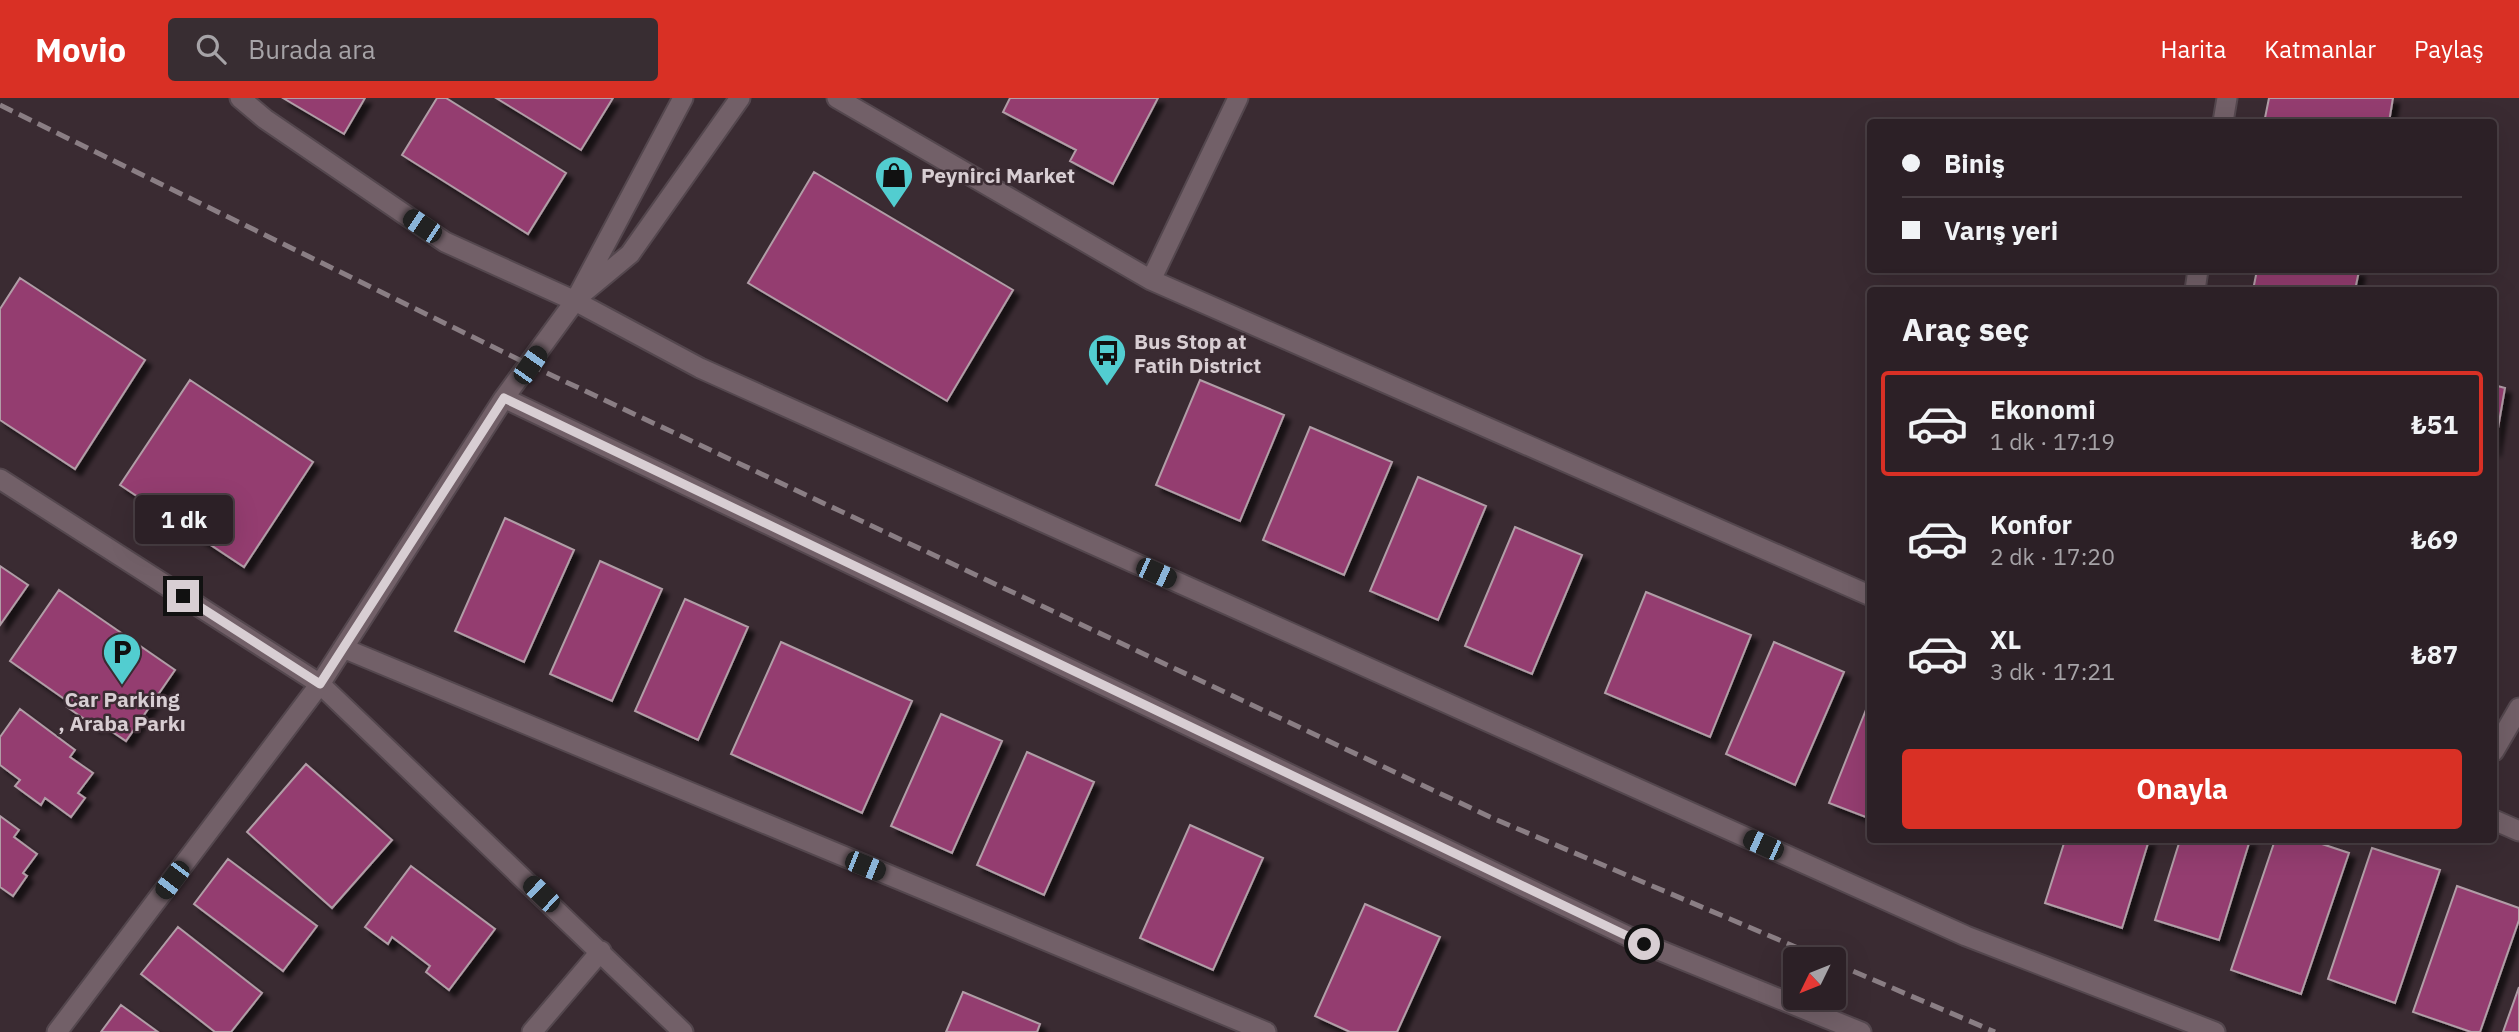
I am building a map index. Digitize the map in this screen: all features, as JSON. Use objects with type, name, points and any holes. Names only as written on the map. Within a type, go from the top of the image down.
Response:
[{"type":"street","points":[[240,98],[265,119],[445,242],[575,300],[700,368],[1953,931],[2215,1032]]},
{"type":"street","points":[[57,1032],[320,684],[504,398],[575,300],[683,98]]},
{"type":"street","points":[[575,300],[629,254],[740,98]]},
{"type":"street","points":[[837,98],[1151,279],[1867,594]]},
{"type":"street","points":[[1151,279],[1238,98]]},
{"type":"street","points":[[2224,119],[2227,98]]},
{"type":"street","points":[[504,398],[1644,944],[1861,1032]]},
{"type":"street","points":[[0,479],[320,684],[601,951],[682,1032]]},
{"type":"street","points":[[344,648],[1266,1032]]},
{"type":"street","points":[[2497,746],[2519,708]]},
{"type":"street","points":[[2497,821],[2519,831]]},
{"type":"street","points":[[532,1032],[601,951]]},
{"type":"building","points":[[283,98],[365,98],[344,134]]},
{"type":"building","points":[[437,98],[446,98],[566,173],[528,234],[402,155]]},
{"type":"building","points":[[496,98],[613,98],[581,150]]},
{"type":"building","points":[[1010,98],[1158,98],[1113,184],[1070,161],[1076,150],[1003,112]]},
{"type":"building","points":[[2269,98],[2393,98],[2390,119],[2265,118]]},
{"type":"building","points":[[814,172],[1013,290],[947,401],[748,283]]},
{"type":"building","points":[[2256,273],[2359,273],[2356,287],[2254,287]]},
{"type":"building","points":[[20,278],[145,360],[75,469],[0,420],[0,309]]},
{"type":"building","points":[[190,380],[313,462],[244,567],[120,485]]},
{"type":"building","points":[[1200,380],[1284,415],[1240,521],[1156,485]]},
{"type":"building","points":[[2497,386],[2505,388],[2497,434]]},
{"type":"building","points":[[1310,427],[1392,462],[1344,575],[1263,540]]},
{"type":"building","points":[[1418,477],[1486,506],[1438,620],[1370,591]]},
{"type":"building","points":[[505,518],[574,550],[524,662],[455,631]]},
{"type":"building","points":[[1515,527],[1582,555],[1532,674],[1465,646]]},
{"type":"building","points":[[600,561],[662,589],[612,701],[550,674]]},
{"type":"building","points":[[0,566],[28,585],[0,625]]},
{"type":"building","points":[[59,590],[175,670],[126,741],[99,723],[96,727],[67,707],[70,703],[10,661]]},
{"type":"building","points":[[1646,592],[1751,635],[1710,737],[1605,693]]},
{"type":"building","points":[[685,599],[748,627],[698,740],[635,711]]},
{"type":"building","points":[[781,642],[912,701],[862,813],[731,754]]},
{"type":"building","points":[[1774,642],[1844,672],[1795,785],[1726,754]]},
{"type":"building","points":[[1867,707],[1867,817],[1829,803]]},
{"type":"building","points":[[20,709],[75,750],[70,757],[93,773],[78,793],[85,798],[71,817],[45,798],[41,805],[15,786],[20,780],[0,765],[0,737]]},
{"type":"building","points":[[941,714],[1002,741],[952,853],[891,826]]},
{"type":"building","points":[[1027,752],[1094,782],[1044,895],[977,865]]},
{"type":"building","points":[[306,764],[392,840],[332,908],[247,832]]},
{"type":"building","points":[[0,816],[19,830],[14,837],[37,854],[23,873],[27,876],[13,896],[0,887]]},
{"type":"building","points":[[1190,825],[1263,858],[1213,970],[1140,938]]},
{"type":"building","points":[[2064,843],[2148,843],[2122,928],[2045,903]]},
{"type":"building","points":[[2179,843],[2249,843],[2219,940],[2155,920]]},
{"type":"building","points":[[2274,843],[2319,843],[2349,853],[2301,994],[2231,970]]},
{"type":"building","points":[[2372,848],[2440,870],[2395,1003],[2328,979]]},
{"type":"building","points":[[228,859],[317,926],[283,971],[194,904]]},
{"type":"building","points":[[411,866],[495,929],[449,990],[426,972],[430,966],[392,937],[388,944],[365,927]]},
{"type":"building","points":[[2457,886],[2519,908],[2519,920],[2480,1032],[2471,1032],[2413,1012]]},
{"type":"building","points":[[1365,904],[1440,937],[1397,1032],[1350,1032],[1315,1016]]},
{"type":"building","points":[[178,927],[262,993],[231,1032],[215,1032],[141,974]]},
{"type":"building","points":[[2519,987],[2519,1032],[2503,1032]]},
{"type":"building","points":[[963,992],[1040,1024],[1037,1032],[946,1032]]},
{"type":"building","points":[[121,1005],[158,1032],[101,1032]]},
{"type":"railway","points":[[0,105],[530,365],[1490,817],[1796,947]]},
{"type":"railway","points":[[1846,968],[1995,1032]]},
{"type":"place","name":"Peynirci Market","points":[[894,209]]},
{"type":"place","name":"Bus Stop at Fatih District","points":[[1107,387]]},
{"type":"place","name":"Car Parking , Araba Parkı","points":[[122,686]]},
{"type":"route","points":[[183,596],[320,684],[504,398],[1644,944]]}]
